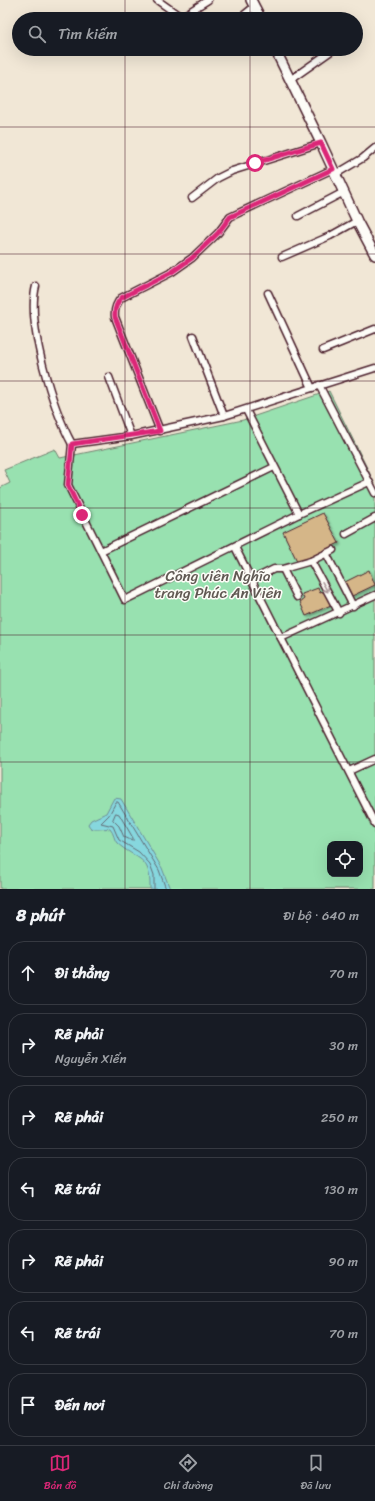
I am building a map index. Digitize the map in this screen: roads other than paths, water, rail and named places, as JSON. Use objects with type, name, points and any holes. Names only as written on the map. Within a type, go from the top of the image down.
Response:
[{"type":"main road","points":[[253,3],[258,12]]},
{"type":"main road","points":[[278,56],[357,221],[375,255]]},
{"type":"street","points":[[158,0],[174,12]]},
{"type":"street","points":[[189,12],[208,0]]},
{"type":"street","points":[[245,12],[253,3]]},
{"type":"street","points":[[290,80],[324,56]]},
{"type":"street","points":[[192,198],[218,178],[232,172],[321,143]]},
{"type":"street","points":[[160,431],[115,317],[114,312],[121,298],[172,272],[192,258],[218,233],[230,217],[334,172],[375,148]]},
{"type":"street","points":[[298,216],[344,192]]},
{"type":"street","points":[[282,257],[330,236],[357,221]]},
{"type":"street","points":[[36,286],[35,316],[50,394],[72,444],[68,485],[125,600],[299,514],[369,482]]},
{"type":"street","points":[[268,293],[312,388]]},
{"type":"street","points":[[323,350],[375,329]]},
{"type":"street","points":[[193,336],[224,416]]},
{"type":"street","points":[[72,444],[160,431],[224,416],[375,368]]},
{"type":"street","points":[[109,377],[132,436]]},
{"type":"street","points":[[319,386],[375,493]]},
{"type":"street","points":[[246,410],[299,514]]},
{"type":"street","points":[[101,551],[274,466]]},
{"type":"street","points":[[346,534],[375,518]]},
{"type":"street","points":[[235,546],[375,824]]},
{"type":"street","points":[[252,580],[274,569],[283,570],[311,561],[333,550]]},
{"type":"street","points":[[326,553],[353,606]]},
{"type":"street","points":[[311,561],[339,613]]},
{"type":"street","points":[[283,570],[297,597]]},
{"type":"street","points":[[281,638],[339,613],[375,595]]},
{"type":"street","points":[[349,771],[375,759]]},
{"type":"water","points":[[114,798],[121,799],[162,868],[170,889],[150,889],[150,878],[145,864],[117,843],[110,829],[94,829],[88,824],[91,820],[106,813]]},
{"type":"park label","name":"Công viên Nghĩa trang Phúc An Viên","points":[[218,584]]}]
